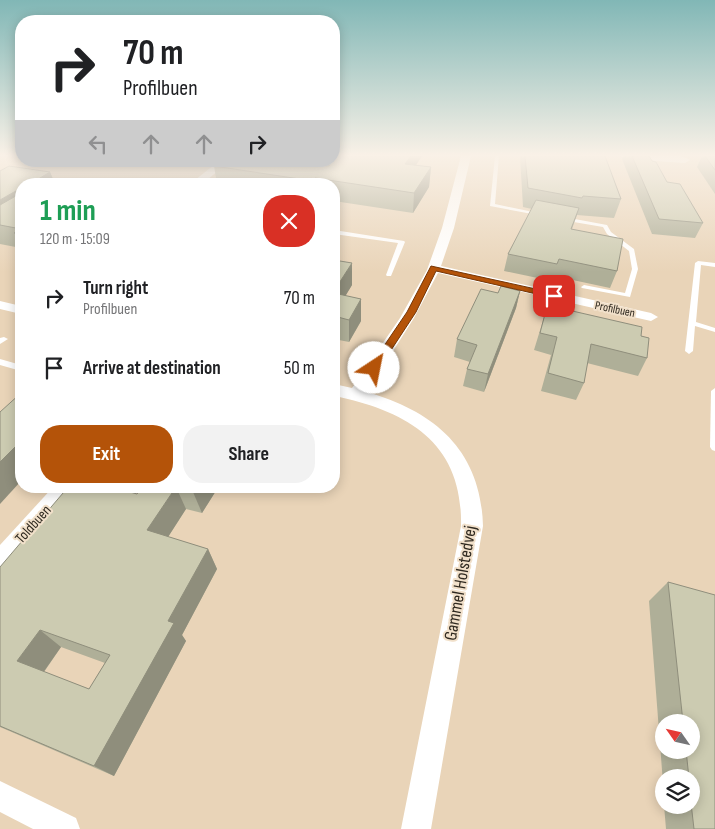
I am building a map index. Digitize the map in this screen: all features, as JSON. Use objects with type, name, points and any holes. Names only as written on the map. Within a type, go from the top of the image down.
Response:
[{"type":"street","points":[[357,394],[411,312],[434,268],[444,240],[456,195]]},
{"type":"street","name":"Profilbuen","points":[[434,268],[484,284],[588,303],[651,317]]},
{"type":"street","points":[[0,305],[15,309]]},
{"type":"street","name":"Gammel Holstedvej","points":[[340,391],[357,394],[395,408],[430,430],[457,460],[467,479],[472,500],[472,526],[416,829]]},
{"type":"street","name":"Toldbuen","points":[[0,561],[61,493]]},
{"type":"street","points":[[0,796],[65,829]]},
{"type":"lane","points":[[493,195],[492,205],[549,216]]},
{"type":"lane","points":[[558,218],[605,226],[609,234],[632,250],[635,269],[628,296],[587,288],[588,303]]},
{"type":"lane","points":[[340,233],[402,242],[389,275]]},
{"type":"lane","points":[[689,351],[698,263],[715,265]]},
{"type":"lane","points":[[692,323],[715,330]]},
{"type":"lane","points":[[0,362],[15,366]]},
{"type":"lane","points":[[715,391],[715,447]]},
{"type":"shaded area","points":[[0,195],[15,195],[15,493],[340,493],[340,195],[715,195],[715,829],[0,829]]},
{"type":"building","points":[[0,195],[9,195],[0,200]]},
{"type":"building","points":[[564,195],[619,195],[621,199],[583,196],[582,198]]},
{"type":"building","points":[[649,195],[686,195],[703,223],[659,219]]},
{"type":"building","points":[[15,196],[15,228],[0,225],[0,205]]},
{"type":"building","points":[[536,200],[579,208],[571,229],[623,239],[617,271],[559,259],[557,264],[508,254]]},
{"type":"building","points":[[340,261],[352,263],[340,282]]},
{"type":"building","points":[[501,286],[520,291],[488,374],[467,369],[477,345],[457,339],[481,289],[498,293]]},
{"type":"building","points":[[340,294],[361,299],[349,320],[340,318]]},
{"type":"building","points":[[555,307],[642,327],[641,336],[649,338],[647,358],[591,344],[584,383],[548,373],[557,337],[540,333],[545,314],[553,315]]},
{"type":"building","points":[[15,398],[15,447],[0,462],[0,412]]},
{"type":"building","points":[[63,493],[172,493],[147,530],[208,549],[168,621],[174,623],[94,766],[0,726],[0,567]],"holes":[[[40,630],[110,655],[89,689],[17,661]]]},
{"type":"building","points":[[668,582],[715,595],[715,829],[694,829],[692,814],[700,814],[700,769],[688,769],[687,759],[700,759],[700,714],[682,714]]},
{"type":"route","points":[[374,368],[411,312],[434,268],[554,296]]}]
